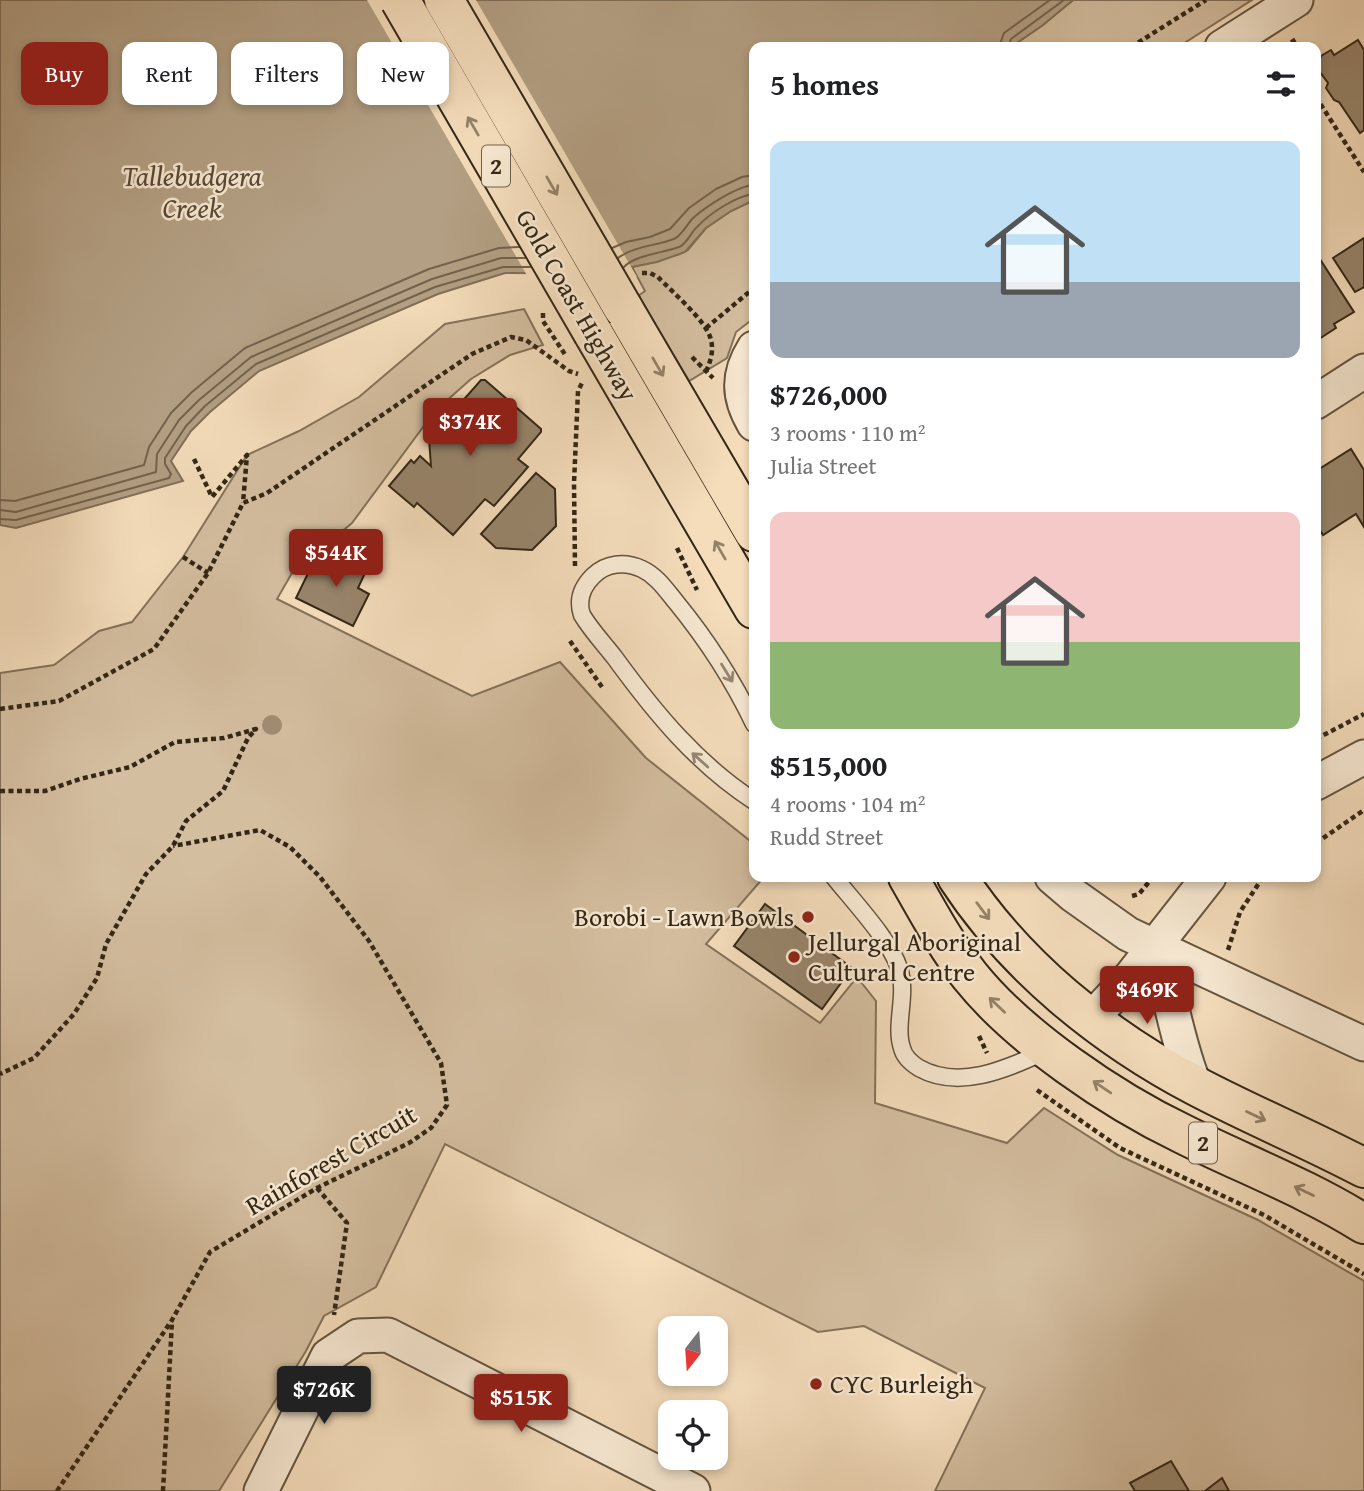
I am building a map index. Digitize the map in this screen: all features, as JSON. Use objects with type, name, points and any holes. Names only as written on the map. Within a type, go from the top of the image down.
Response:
[{"type":"highway","name":"Gold Coast Highway","points":[[400,0],[749,600]]},
{"type":"highway","name":"Gold Coast Highway","points":[[444,0],[749,523]]},
{"type":"highway","name":"2","points":[[911,882],[970,975],[1009,1017],[1049,1049],[1141,1112],[1183,1135],[1337,1207],[1364,1224]]},
{"type":"highway","name":"2","points":[[961,882],[1023,960],[1092,1018],[1153,1061],[1195,1086],[1364,1168]]},
{"type":"highway","points":[[1049,1049],[1071,1036],[1092,1018]]},
{"type":"street","points":[[1230,42],[1296,0]]},
{"type":"street","points":[[749,357],[743,368],[740,387],[749,414]]},
{"type":"street","points":[[1321,399],[1364,371]]},
{"type":"street","points":[[1321,780],[1364,757]]},
{"type":"street","points":[[1059,882],[1119,928],[1364,1044]]},
{"type":"street","points":[[1092,1018],[1118,990],[1205,882]]},
{"type":"street","points":[[1154,946],[1165,976],[1180,1046],[1195,1086]]},
{"type":"street","points":[[261,1491],[328,1356],[358,1336],[388,1335],[693,1491]]},
{"type":"street","points":[[627,1458],[644,1491]]},
{"type":"lane","points":[[749,713],[715,653],[651,575],[632,565],[610,565],[601,569],[588,582],[581,594],[582,615],[648,703],[699,759],[749,797]]},
{"type":"lane","points":[[838,882],[876,930],[898,964],[903,995],[901,1047],[906,1058],[934,1074],[947,1077],[979,1076],[1007,1068],[1049,1049]]},
{"type":"path","points":[[1139,42],[1206,0]]},
{"type":"path","points":[[1321,105],[1364,172]]},
{"type":"path","points":[[706,328],[749,292]]},
{"type":"path","points":[[243,503],[278,486],[471,354],[511,338],[522,338],[569,371],[585,377],[578,391],[573,564],[588,582]]},
{"type":"path","points":[[0,709],[59,701],[154,649],[208,573],[243,503],[247,455],[212,497],[194,459]]},
{"type":"path","points":[[183,557],[208,573]]},
{"type":"path","points":[[1321,736],[1364,714]]},
{"type":"path","points":[[0,791],[44,791],[130,767],[175,742],[224,738],[256,729],[248,738],[223,791],[186,821],[173,846],[146,874],[106,944],[97,978],[74,1014],[34,1058],[0,1074]]},
{"type":"path","points":[[245,731],[248,738]]},
{"type":"path","points":[[1321,840],[1364,810]]},
{"type":"path","name":"Rainforest Circuit","points":[[57,1491],[172,1320],[210,1252],[317,1188],[409,1143],[431,1128],[447,1105],[441,1063],[369,941],[320,877],[289,847],[260,830],[173,846]]},
{"type":"path","points":[[1132,896],[1139,894],[1149,882]]},
{"type":"path","points":[[1228,951],[1240,912],[1260,882]]},
{"type":"path","points":[[1037,1090],[1120,1148],[1265,1215],[1364,1274]]},
{"type":"path","points":[[317,1188],[347,1223],[328,1356]]},
{"type":"path","points":[[163,1491],[172,1320]]},
{"type":"shaded area","points":[[1073,0],[1252,0],[1186,42],[1018,42]]},
{"type":"shaded area","points":[[749,202],[749,322],[736,332],[727,358],[689,381],[638,296],[645,291],[632,267],[688,250],[706,228]]},
{"type":"shaded area","points":[[524,309],[543,345],[510,355],[471,379],[435,411],[352,523],[292,573],[277,599],[472,696],[560,662],[646,758],[749,840],[749,882],[760,882],[706,944],[820,1023],[857,977],[876,1001],[875,1103],[1007,1143],[1044,1108],[1118,1155],[1258,1220],[1364,1281],[1364,1491],[935,1491],[985,1388],[864,1326],[818,1332],[445,1144],[376,1287],[324,1316],[306,1351],[219,1491],[0,1491],[0,673],[54,665],[99,631],[132,622],[183,557],[247,455],[299,431],[359,397],[445,324]]},
{"type":"water","name":"Tallebudgera Creek","points":[[0,0],[1073,0],[1018,42],[749,42],[749,202],[706,228],[685,252],[632,267],[635,274],[505,273],[438,294],[259,371],[191,431],[171,461],[183,481],[16,528],[0,525]]},
{"type":"pier","points":[[367,0],[476,0],[637,277],[528,277],[428,105],[449,105],[449,42],[391,42]]},
{"type":"building","points":[[1358,40],[1364,50],[1364,130],[1360,133],[1326,88],[1328,83],[1321,73],[1321,56],[1331,50],[1334,55]]},
{"type":"building","points":[[1364,238],[1364,287],[1355,292],[1333,258]]},
{"type":"building","points":[[1321,261],[1354,312],[1334,324],[1336,328],[1321,338]]},
{"type":"building","points":[[481,380],[485,380],[541,429],[541,432],[518,459],[528,467],[494,506],[485,499],[453,535],[417,503],[414,507],[389,486],[411,460],[414,463],[420,456],[431,466],[429,439]]},
{"type":"building","points":[[1351,449],[1364,470],[1364,527],[1356,514],[1323,535],[1321,468]]},
{"type":"building","points":[[536,473],[555,489],[556,526],[532,550],[496,548],[481,534]]},
{"type":"building","points":[[341,553],[362,564],[359,570],[365,573],[358,588],[369,594],[353,626],[296,598],[313,563],[325,569],[332,556],[338,560]]},
{"type":"building","name":"Jellurgal Aboriginal Cultural Centre","points":[[765,904],[852,968],[822,1009],[734,946]]},
{"type":"building","points":[[1171,1461],[1189,1491],[1135,1491],[1130,1483]]},
{"type":"building","points":[[1222,1478],[1229,1491],[1205,1491]]},
{"type":"place","name":"Borobi - Lawn Bowls","points":[[808,917]]},
{"type":"place","name":"Jellurgal Aboriginal Cultural Centre","points":[[794,957]]},
{"type":"place","name":"CYC Burleigh","points":[[816,1384]]}]
